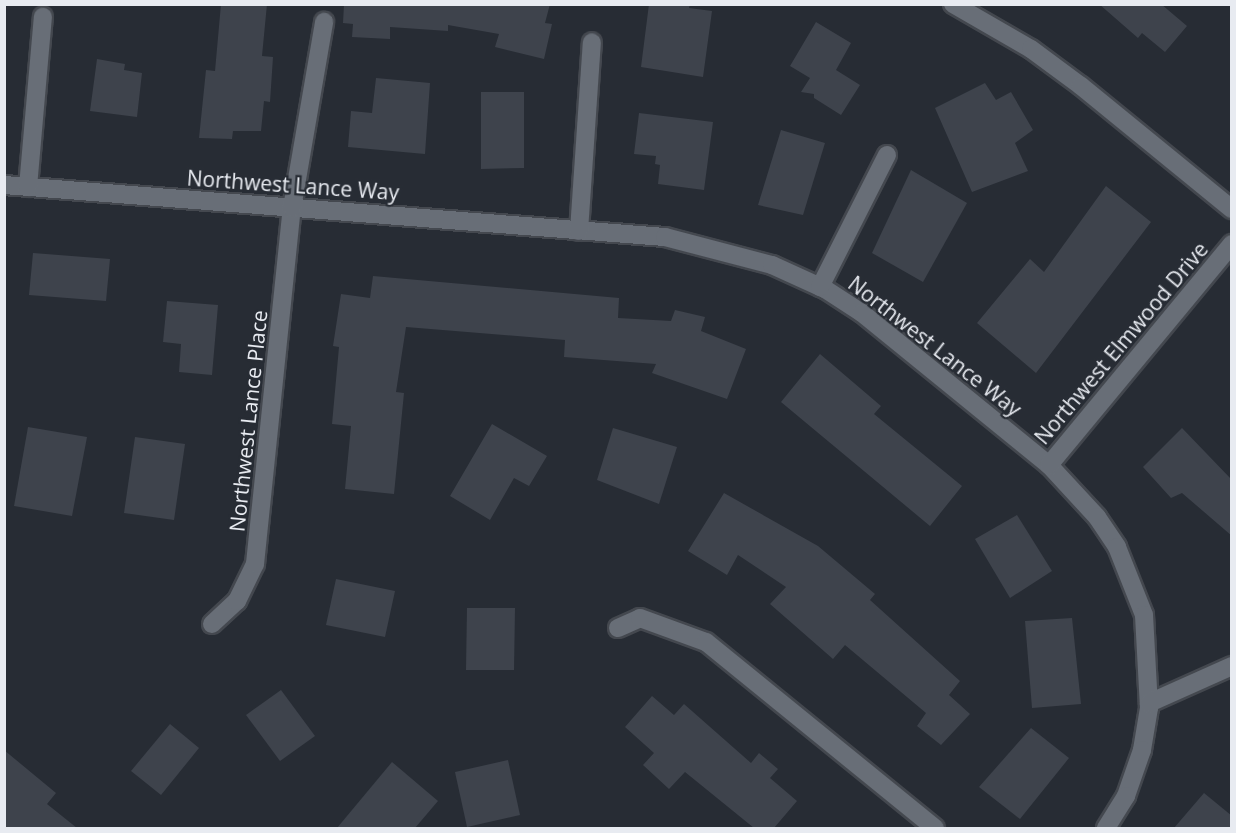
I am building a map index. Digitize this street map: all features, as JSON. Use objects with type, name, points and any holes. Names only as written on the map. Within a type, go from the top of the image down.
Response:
[{"type":"street","points":[[953,4],[1064,74],[1232,209]]},
{"type":"street","points":[[27,187],[44,17]]},
{"type":"street","name":"Northwest Lance Place","points":[[212,624],[237,601],[255,564],[292,208],[324,22]]},
{"type":"street","points":[[579,231],[592,42]]},
{"type":"street","name":"Northwest Lance Way","points":[[820,287],[886,155]]},
{"type":"street","name":"Northwest Lance Way","points":[[4,185],[579,231],[709,245],[772,265],[820,287],[862,313],[1049,465]]},
{"type":"street","name":"Northwest Elmwood Drive","points":[[1106,828],[1126,796],[1142,750],[1149,703],[1148,646],[1136,586],[1098,517],[1049,465],[1232,244]]},
{"type":"street","points":[[618,628],[640,618],[706,642],[935,828]]},
{"type":"street","points":[[1149,703],[1232,666]]},
{"type":"building","points":[[221,4],[267,4],[262,56],[273,57],[270,102],[264,101],[261,131],[233,131],[232,139],[199,138],[206,70],[215,71]]},
{"type":"building","points":[[344,4],[550,4],[545,23],[552,24],[544,59],[495,47],[499,34],[448,25],[448,31],[390,27],[390,39],[352,37],[353,24],[343,23]]},
{"type":"building","points":[[649,4],[690,4],[689,8],[712,11],[703,77],[641,67]]},
{"type":"building","points":[[1099,4],[1161,4],[1187,26],[1165,52],[1142,33],[1138,38]]},
{"type":"building","points":[[816,22],[851,43],[836,70],[860,85],[841,115],[814,98],[814,94],[801,92],[810,78],[790,66]]},
{"type":"building","points":[[97,59],[125,64],[124,70],[142,73],[137,117],[90,111]]},
{"type":"building","points":[[376,78],[430,83],[425,154],[348,147],[351,111],[372,113]]},
{"type":"building","points":[[985,83],[996,100],[1011,92],[1033,130],[1015,143],[1028,171],[972,192],[935,108]]},
{"type":"building","points":[[481,92],[524,92],[524,168],[481,169]]},
{"type":"building","points":[[639,113],[713,122],[704,190],[658,184],[660,165],[655,164],[656,156],[634,154]]},
{"type":"building","points":[[781,130],[825,143],[803,215],[758,205]]},
{"type":"building","points":[[911,170],[967,203],[923,282],[872,253]]},
{"type":"building","points":[[1106,186],[1151,222],[1036,373],[977,323],[1030,259],[1044,272]]},
{"type":"building","points":[[33,253],[110,259],[106,301],[29,295]]},
{"type":"building","points":[[373,276],[619,298],[618,318],[671,321],[675,310],[705,317],[701,331],[746,349],[727,399],[652,373],[656,364],[564,357],[565,340],[406,327],[396,392],[404,393],[394,494],[345,489],[351,426],[332,424],[339,347],[333,346],[341,294],[370,298]]},
{"type":"building","points":[[167,301],[218,305],[212,375],[179,372],[181,344],[163,342]]},
{"type":"building","points":[[820,354],[881,406],[874,414],[962,486],[930,526],[781,402]]},
{"type":"building","points":[[492,424],[547,456],[529,486],[514,478],[490,520],[450,496]]},
{"type":"building","points":[[28,427],[87,437],[72,516],[14,506]]},
{"type":"building","points":[[613,428],[677,447],[659,504],[597,480]]},
{"type":"building","points":[[1182,428],[1232,480],[1232,536],[1182,493],[1171,498],[1143,467]]},
{"type":"building","points":[[135,437],[185,444],[174,520],[124,513]]},
{"type":"building","points":[[724,493],[818,546],[875,594],[870,600],[960,681],[949,695],[970,714],[941,745],[917,726],[926,713],[845,645],[833,659],[770,604],[786,587],[738,555],[727,575],[688,551]]},
{"type":"building","points":[[1017,515],[1052,571],[1010,598],[975,539]]},
{"type":"building","points":[[336,579],[395,591],[385,637],[326,625]]},
{"type":"building","points":[[467,608],[515,608],[514,670],[466,670]]},
{"type":"building","points":[[1072,618],[1081,704],[1032,708],[1025,621]]},
{"type":"building","points":[[281,690],[315,736],[280,761],[246,715]]},
{"type":"building","points":[[652,696],[674,715],[684,704],[751,763],[759,753],[778,769],[770,778],[797,801],[774,828],[754,828],[685,772],[669,789],[643,765],[654,753],[625,727]]},
{"type":"building","points":[[170,724],[199,748],[161,795],[131,771]]},
{"type":"building","points":[[1031,728],[1069,758],[1020,819],[979,787]]},
{"type":"building","points":[[4,750],[56,793],[47,804],[77,828],[4,828]]},
{"type":"building","points":[[508,760],[520,815],[467,827],[455,772]]},
{"type":"building","points":[[392,762],[438,801],[415,828],[337,828]]},
{"type":"building","points":[[1204,793],[1232,816],[1232,828],[1174,828]]}]
